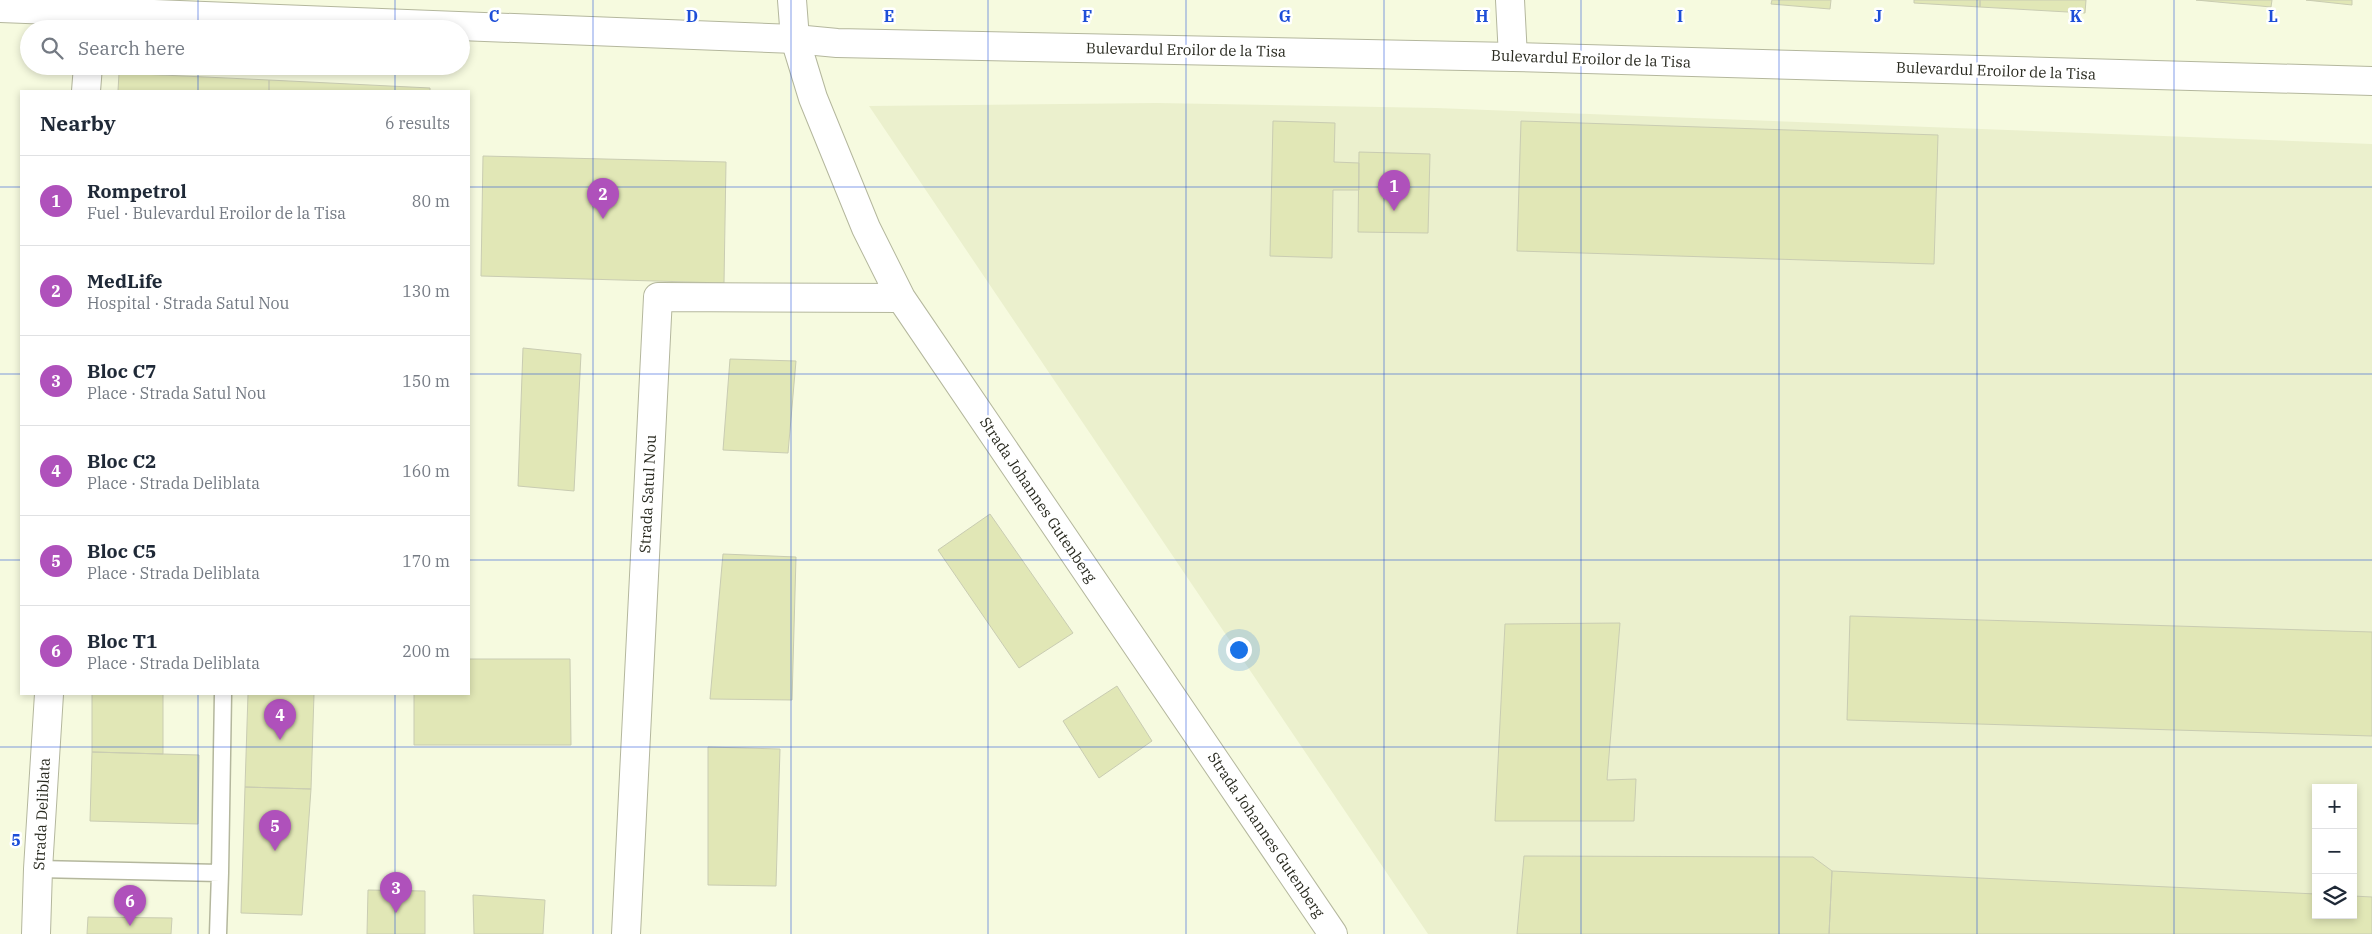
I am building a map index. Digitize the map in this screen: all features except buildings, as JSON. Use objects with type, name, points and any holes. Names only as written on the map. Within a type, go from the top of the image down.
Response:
[{"type":"street","name":"Strada Johannes Gutenberg","points":[[792,0],[796,39],[813,98],[847,184],[901,298],[1333,934]]},
{"type":"street","points":[[1510,0],[1513,57]]},
{"type":"street","name":"Bulevardul Eroilor de la Tisa","points":[[0,8],[281,20]]},
{"type":"street","name":"Bulevardul Eroilor de la Tisa","points":[[470,27],[866,43],[1513,57],[2372,81]]},
{"type":"street","points":[[86,90],[87,75]]},
{"type":"street","name":"Strada Satul Nou","points":[[626,934],[658,297],[901,298]]},
{"type":"street","name":"Strada Deliblata","points":[[36,934],[38,869],[49,695]]},
{"type":"lane","points":[[218,934],[224,695]]},
{"type":"lane","points":[[38,869],[220,872]]},
{"type":"shaded area","points":[[1157,103],[1436,108],[2372,144],[2372,934],[1428,934],[869,106]]},
{"type":"place","name":"Rompetrol","points":[[1394,211]]},
{"type":"place","name":"MedLife","points":[[603,219]]},
{"type":"place","name":"Bloc C2","points":[[280,740]]},
{"type":"place","name":"Bloc C5","points":[[275,851]]},
{"type":"place","name":"Bloc C7","points":[[396,913]]},
{"type":"place","name":"Bloc T1","points":[[130,926]]}]
